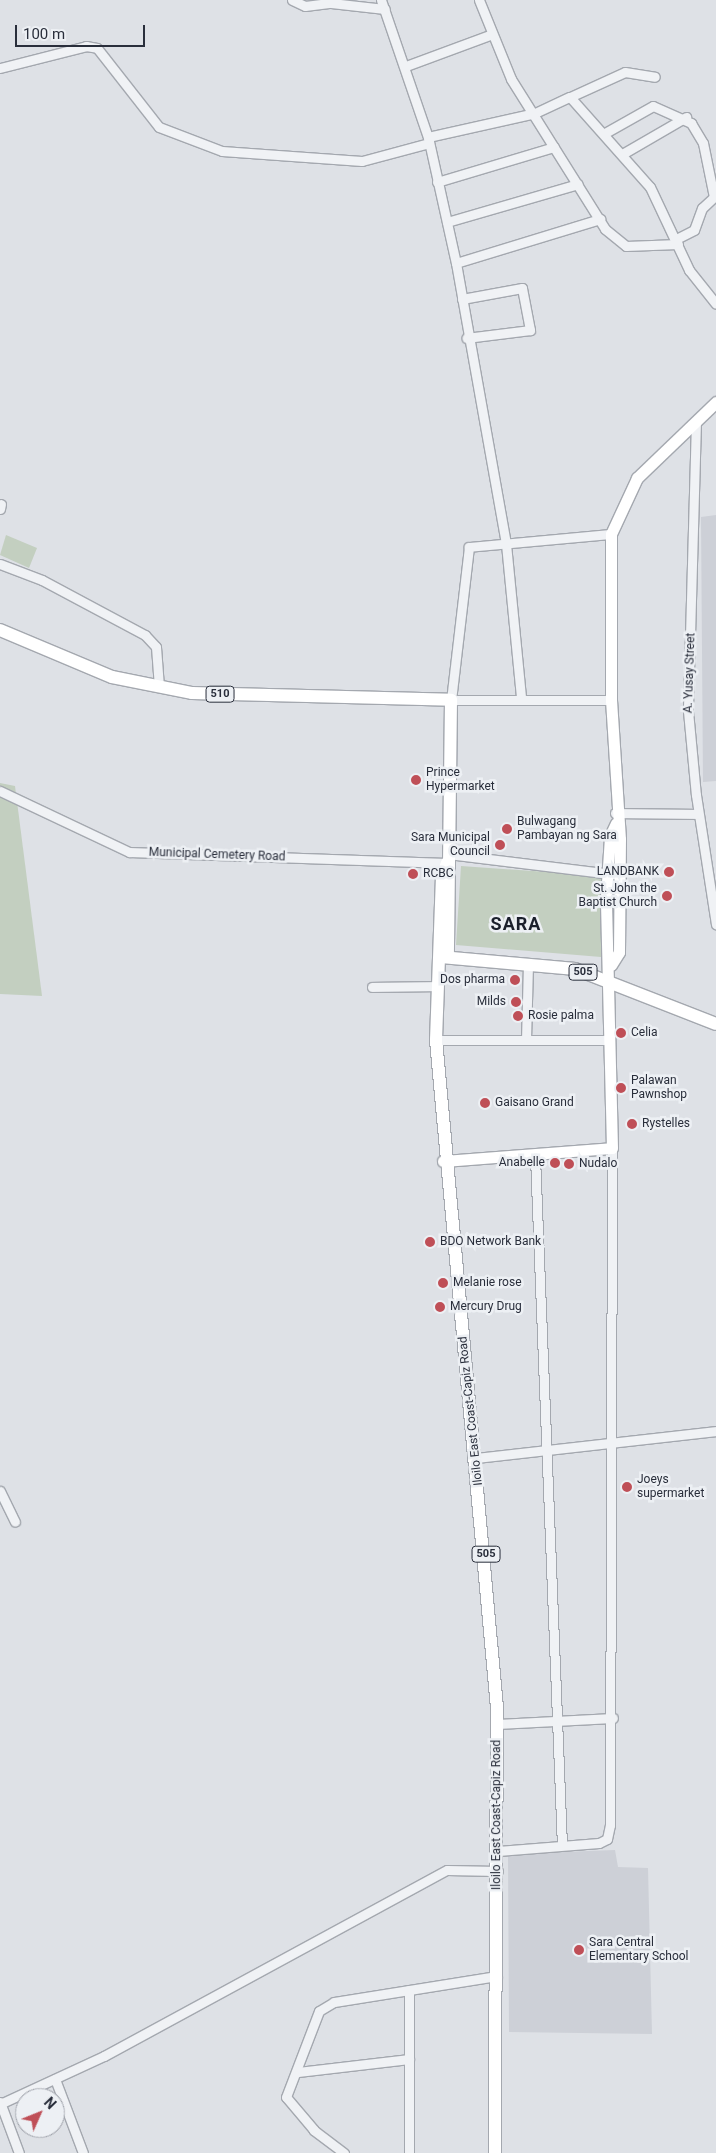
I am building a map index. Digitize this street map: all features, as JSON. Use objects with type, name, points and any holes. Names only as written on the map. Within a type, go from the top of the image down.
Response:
[{"type":"main road","name":"510","points":[[0,630],[67,660],[159,688],[192,693],[451,700]]},
{"type":"main road","name":"Iloilo East Coast-Capiz Road","points":[[451,700],[448,858],[442,876],[445,956],[438,986],[436,1040],[443,1161],[476,1458],[497,1724],[498,1871],[495,2153]]},
{"type":"main road","name":"505","points":[[445,956],[575,969],[611,981],[716,1024]]},
{"type":"street","points":[[292,0],[305,6],[332,3],[385,9]]},
{"type":"street","points":[[381,0],[406,66],[428,140],[456,263],[506,544],[521,698]]},
{"type":"street","points":[[479,0],[490,35],[511,79],[535,113],[554,147],[600,219],[626,246],[677,242],[694,230],[702,208],[714,197],[703,142],[686,117],[645,107],[606,133]]},
{"type":"street","points":[[406,66],[490,35]]},
{"type":"street","points":[[0,68],[86,46],[97,48],[159,127],[222,151],[362,161],[428,140],[535,113],[625,72],[654,77]]},
{"type":"street","points":[[570,97],[606,133],[650,187],[677,242],[688,270],[716,304]]},
{"type":"street","points":[[624,154],[686,117]]},
{"type":"street","points":[[437,182],[554,147]]},
{"type":"street","points":[[447,222],[578,184]]},
{"type":"street","points":[[456,263],[600,219]]},
{"type":"street","points":[[462,299],[522,288],[530,330],[468,338]]},
{"type":"street","points":[[611,965],[619,952],[611,700],[611,534],[636,478],[716,402]]},
{"type":"street","name":"A. Yusay Street","points":[[696,421],[688,711],[698,814],[716,924]]},
{"type":"street","points":[[611,534],[473,546],[467,552],[451,700],[521,698],[611,700]]},
{"type":"street","points":[[0,564],[42,580],[145,635],[156,647],[159,688]]},
{"type":"street","name":"Municipal Cemetery Road","points":[[0,791],[128,852],[448,858],[606,871],[618,875]]},
{"type":"street","points":[[616,818],[698,814]]},
{"type":"street","points":[[498,1851],[607,1839],[613,1718],[611,965],[606,955],[606,871],[616,818]]},
{"type":"street","points":[[526,1040],[528,964]]},
{"type":"street","points":[[372,987],[438,986]]},
{"type":"street","points":[[436,1040],[610,1040]]},
{"type":"street","points":[[443,1161],[535,1156],[612,1148]]},
{"type":"street","points":[[535,1156],[549,1447],[562,1845]]},
{"type":"street","points":[[476,1458],[549,1447],[716,1431]]},
{"type":"street","points":[[0,1491],[14,1510],[15,1522]]},
{"type":"street","points":[[497,1724],[613,1718]]},
{"type":"street","points":[[19,2153],[0,2103],[54,2079],[447,1870],[498,1871]]},
{"type":"street","points":[[344,2153],[314,2130],[286,2096],[298,2072],[319,2011],[334,2002],[497,1976]]},
{"type":"street","points":[[409,1990],[409,2153]]},
{"type":"street","points":[[298,2072],[409,2059]]},
{"type":"street","points":[[54,2079],[83,2153]]},
{"type":"shaded area","points":[[716,515],[716,781],[703,782],[701,517]]},
{"type":"shaded area","name":"Sara Central Elementary School","points":[[615,1850],[618,1867],[648,1868],[652,2034],[509,2032],[508,1854]]},
{"type":"green space","points":[[6,535],[37,548],[29,568],[0,555]]},
{"type":"green space","points":[[0,783],[15,786],[42,996],[0,994]]},
{"type":"green space","points":[[461,866],[604,876],[601,957],[456,945]]},
{"type":"place","name":"Prince Hypermarket","points":[[416,780]]},
{"type":"place","name":"Bulwagang Pambayan ng Sara","points":[[507,829]]},
{"type":"place","name":"Sara Municipal Council","points":[[500,845]]},
{"type":"place","name":"LANDBANK","points":[[669,872]]},
{"type":"place","name":"RCBC","points":[[413,874]]},
{"type":"place","name":"St. John the Baptist Church","points":[[667,896]]},
{"type":"place","name":"Dos pharma","points":[[515,980]]},
{"type":"place","name":"Milds","points":[[516,1002]]},
{"type":"place","name":"Rosie palma","points":[[518,1016]]},
{"type":"place","name":"Celia","points":[[621,1033]]},
{"type":"place","name":"Palawan Pawnshop","points":[[621,1088]]},
{"type":"place","name":"Gaisano Grand","points":[[485,1103]]},
{"type":"place","name":"Rystelles","points":[[632,1124]]},
{"type":"place","name":"Anabelle","points":[[555,1163]]},
{"type":"place","name":"Nudalo","points":[[569,1164]]},
{"type":"place","name":"BDO Network Bank","points":[[430,1242]]},
{"type":"place","name":"Melanie rose","points":[[443,1283]]},
{"type":"place","name":"Mercury Drug","points":[[440,1307]]},
{"type":"place","name":"Joeys supermarket","points":[[627,1487]]},
{"type":"place","name":"Sara Central Elementary School","points":[[579,1950]]},
{"type":"district","name":"SARA","points":[[516,924]]}]
